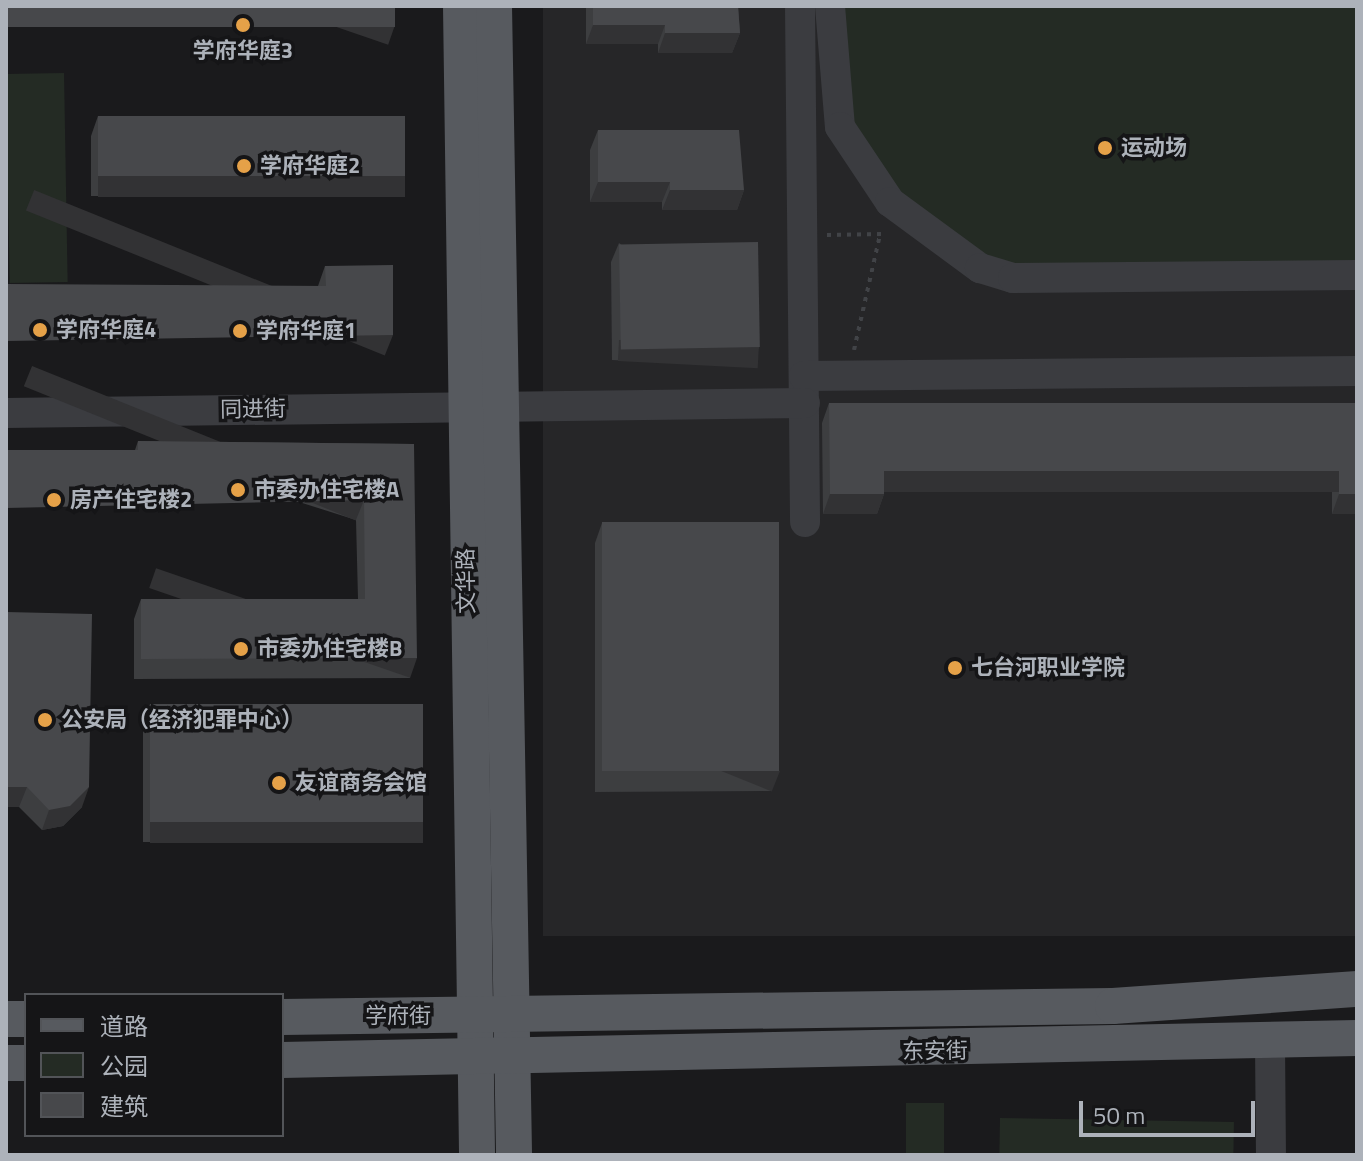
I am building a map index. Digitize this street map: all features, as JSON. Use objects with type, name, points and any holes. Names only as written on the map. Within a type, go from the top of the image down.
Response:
[{"type":"main road","name":"文华路","points":[[461,6],[462,405],[477,1155]]},
{"type":"main road","name":"文华路","points":[[494,6],[514,1155]]},
{"type":"main road","name":"东安街","points":[[513,1015],[1113,1006],[1357,989]]},
{"type":"main road","name":"学府街","points":[[284,1017],[513,1015]]},
{"type":"main road","name":"东安街","points":[[513,1060],[1270,1044],[1357,1038]]},
{"type":"main road","name":"学府街","points":[[284,1060],[513,1060]]},
{"type":"street","points":[[800,6],[805,522]]},
{"type":"street","points":[[830,6],[840,127],[909,220],[946,249],[1013,278],[1357,275]]},
{"type":"street","name":"同进街","points":[[6,413],[500,406],[804,390],[849,376],[1357,371]]},
{"type":"street","points":[[1270,1044],[1271,1155]]},
{"type":"path","points":[[803,235],[880,235],[909,220]]},
{"type":"path","points":[[849,376],[880,235]]},
{"type":"shaded area","name":"七台河职业学院","points":[[543,6],[1357,6],[1357,936],[543,936]]},
{"type":"green space","name":"运动场","points":[[830,6],[1357,6],[1357,275],[1013,278],[946,249],[840,127]]},
{"type":"green space","points":[[64,73],[68,282],[10,283],[6,74]]},
{"type":"green space","points":[[906,1103],[944,1103],[944,1155],[906,1155]]},
{"type":"green space","points":[[1000,1118],[1234,1122],[1233,1155],[999,1155]]},
{"type":"building","points":[[6,6],[395,6],[395,27],[6,27]]},
{"type":"building","points":[[593,6],[738,6],[740,33],[665,33],[665,25],[593,25]]},
{"type":"building","name":"学府华庭2","points":[[98,116],[405,116],[405,176],[98,176]]},
{"type":"building","points":[[598,130],[739,130],[744,190],[670,190],[670,182],[598,182]]},
{"type":"building","points":[[758,242],[760,347],[621,349],[619,244]]},
{"type":"building","points":[[393,265],[393,335],[6,341],[6,284],[326,286],[325,266]]},
{"type":"building","points":[[829,403],[1357,403],[1357,494],[1339,494],[1339,471],[884,471],[884,494],[830,494]]},
{"type":"building","points":[[138,441],[414,444],[417,658],[141,659],[141,599],[365,599],[364,500],[6,508],[6,450],[138,450]]},
{"type":"building","points":[[602,522],[779,522],[779,771],[602,771]]},
{"type":"building","name":"公安局（经济犯罪中心）","points":[[6,612],[92,614],[89,787],[70,806],[49,810],[27,787],[6,787]]},
{"type":"building","name":"友谊商务会馆","points":[[150,704],[423,704],[423,822],[150,822]]},
{"type":"place","name":"学府华庭3","points":[[243,25]]},
{"type":"place","name":"运动场","points":[[1105,148]]},
{"type":"place","name":"学府华庭2","points":[[244,166]]},
{"type":"place","name":"学府华庭4","points":[[40,330]]},
{"type":"place","name":"学府华庭1","points":[[240,331]]},
{"type":"place","name":"市委办住宅楼A","points":[[238,490]]},
{"type":"place","name":"房产住宅楼2","points":[[54,500]]},
{"type":"place","name":"市委办住宅楼B","points":[[241,649]]},
{"type":"place","name":"七台河职业学院","points":[[955,668]]},
{"type":"place","name":"公安局（经济犯罪中心）","points":[[45,720]]},
{"type":"place","name":"友谊商务会馆","points":[[279,783]]}]
